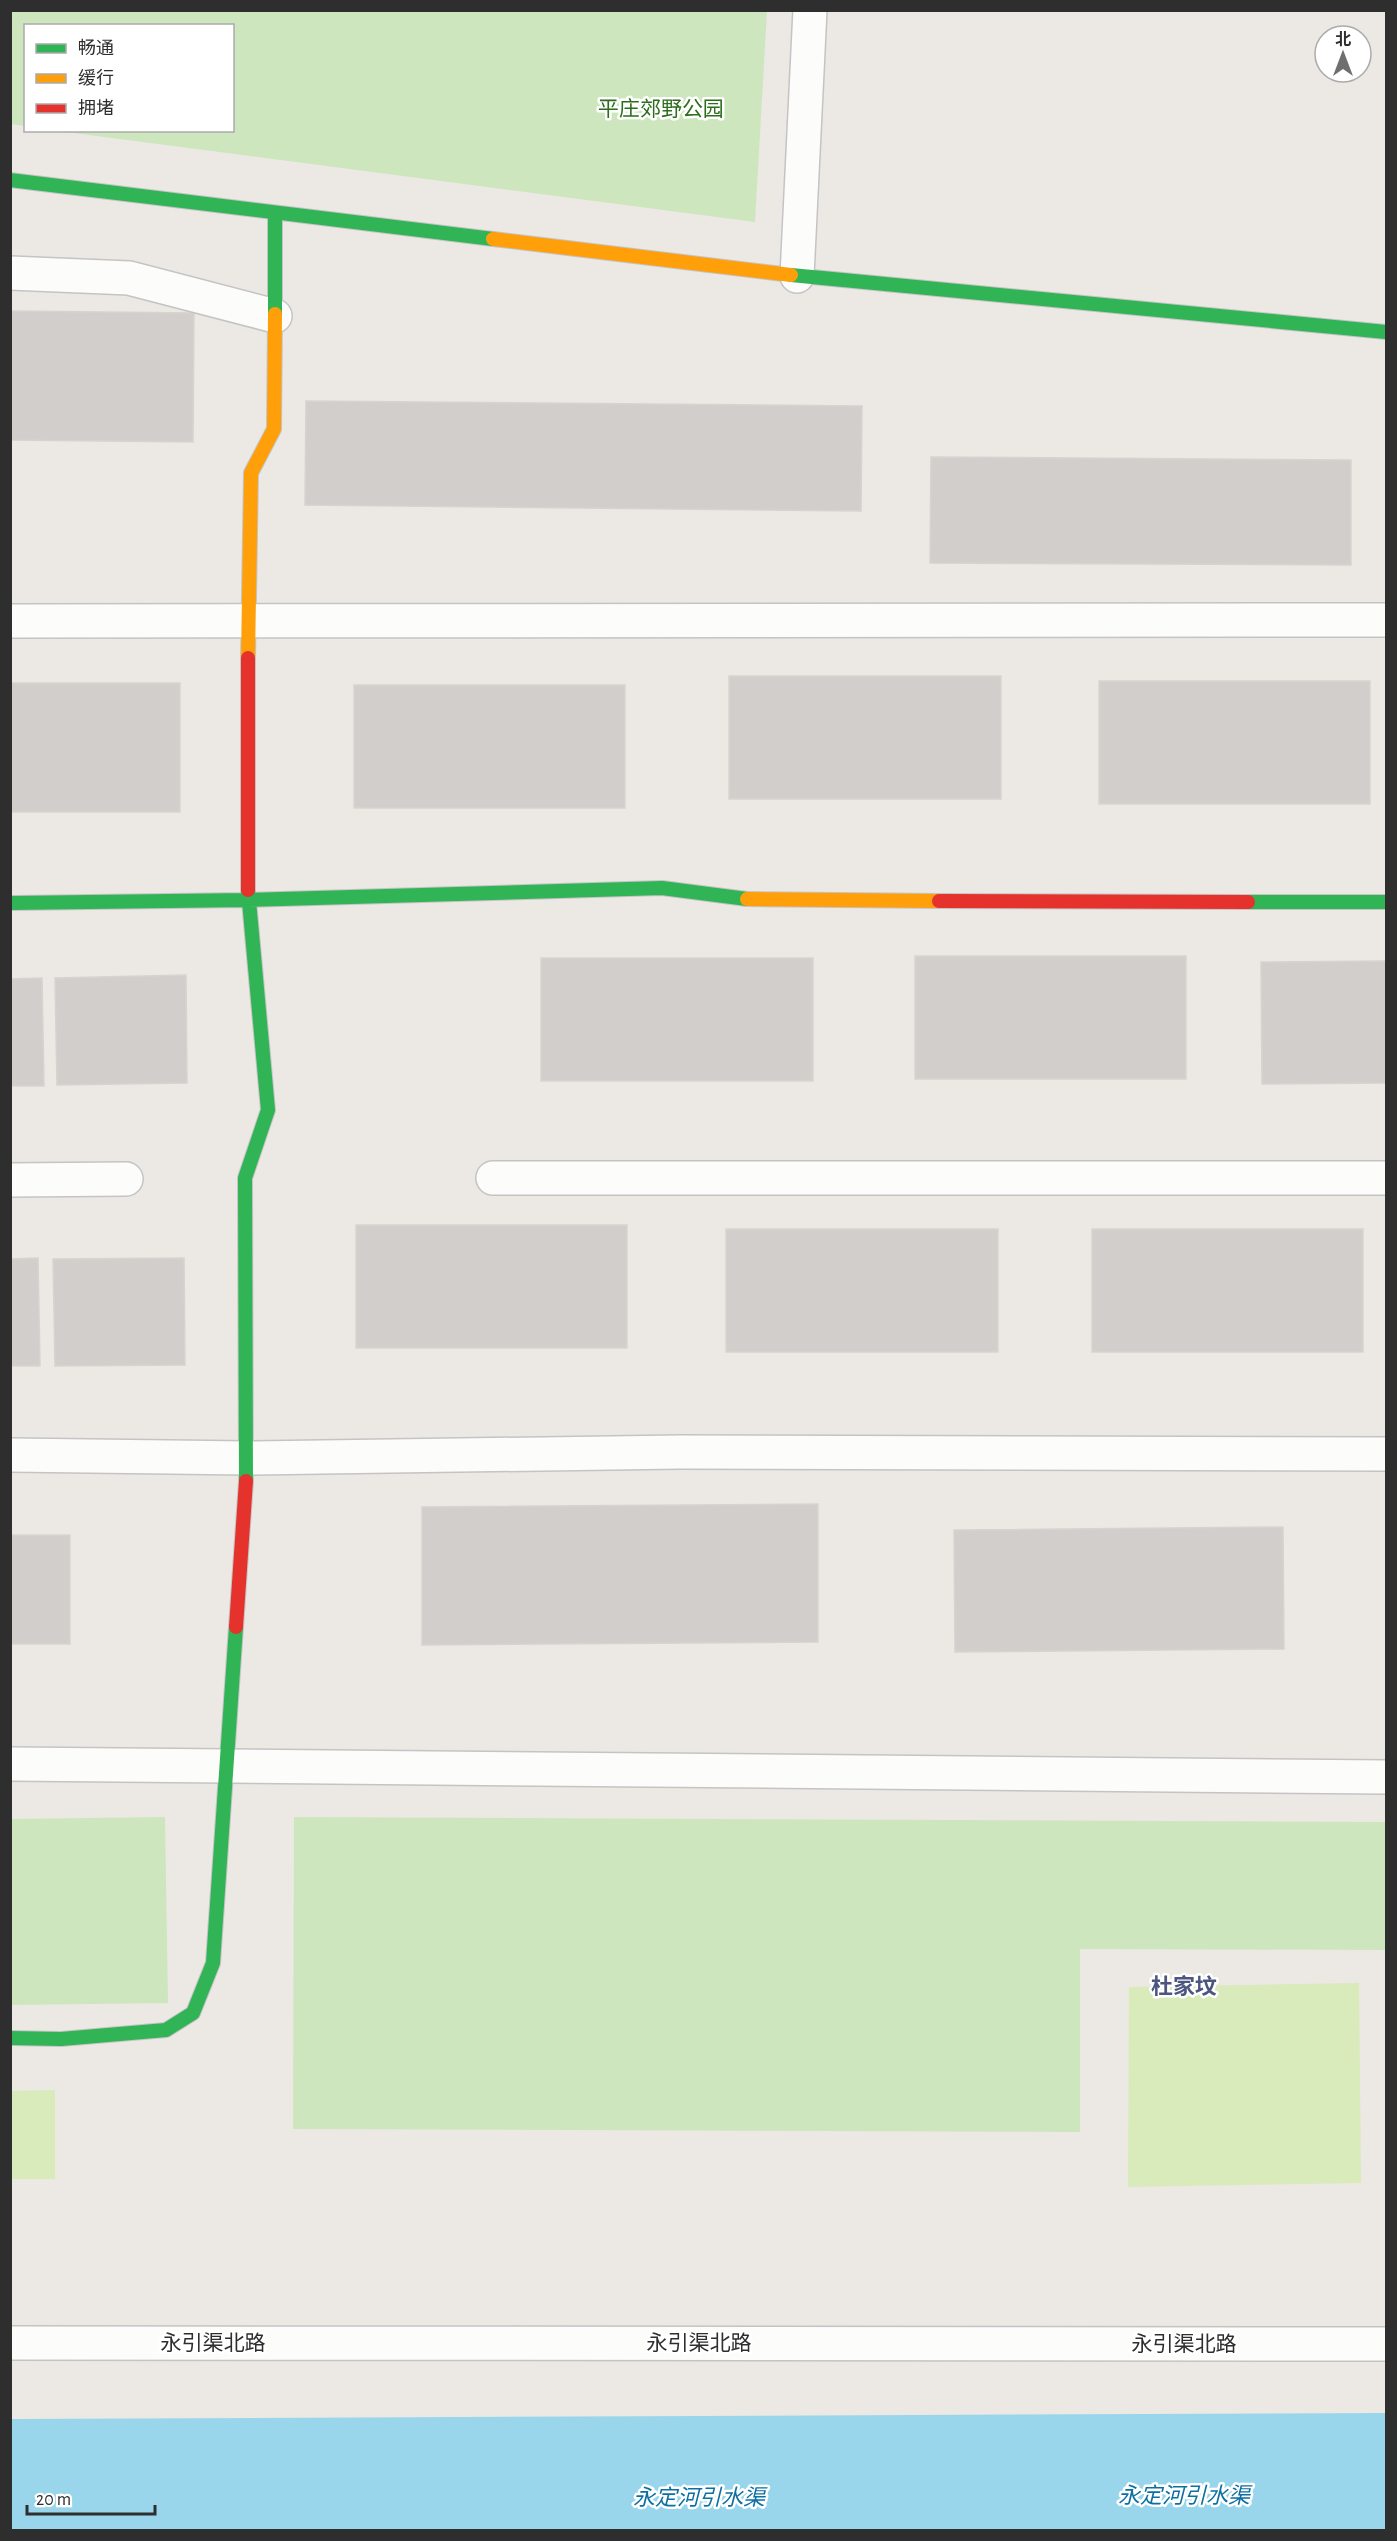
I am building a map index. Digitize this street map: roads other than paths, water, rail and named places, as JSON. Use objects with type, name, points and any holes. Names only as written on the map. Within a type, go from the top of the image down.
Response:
[{"type":"street","points":[[797,276],[810,10]]},
{"type":"street","points":[[10,180],[797,276],[1386,332]]},
{"type":"street","points":[[10,2038],[62,2039],[166,2030],[193,2013],[213,1963],[248,1458],[245,1178],[268,1110],[248,900],[248,621],[251,473],[274,429],[275,213]]},
{"type":"street","points":[[10,273],[129,278],[275,316]]},
{"type":"street","points":[[10,621],[1386,620]]},
{"type":"street","points":[[10,903],[248,900],[662,888],[753,900],[1386,902]]},
{"type":"street","points":[[493,1178],[1386,1178]]},
{"type":"street","points":[[10,1179],[126,1179]]},
{"type":"street","points":[[10,1455],[248,1458],[680,1452],[1386,1454]]},
{"type":"street","points":[[10,1764],[1386,1777]]},
{"type":"street","name":"永引渠北路","points":[[10,2343],[1386,2344]]},
{"type":"water","name":"永定河引水渠","points":[[1386,2413],[1386,2530],[11,2530],[11,2419]]},
{"type":"district","name":"杜家坟","points":[[1184,1987]]},
{"type":"park label","name":"平庄郊野公园","points":[[661,109]]}]
